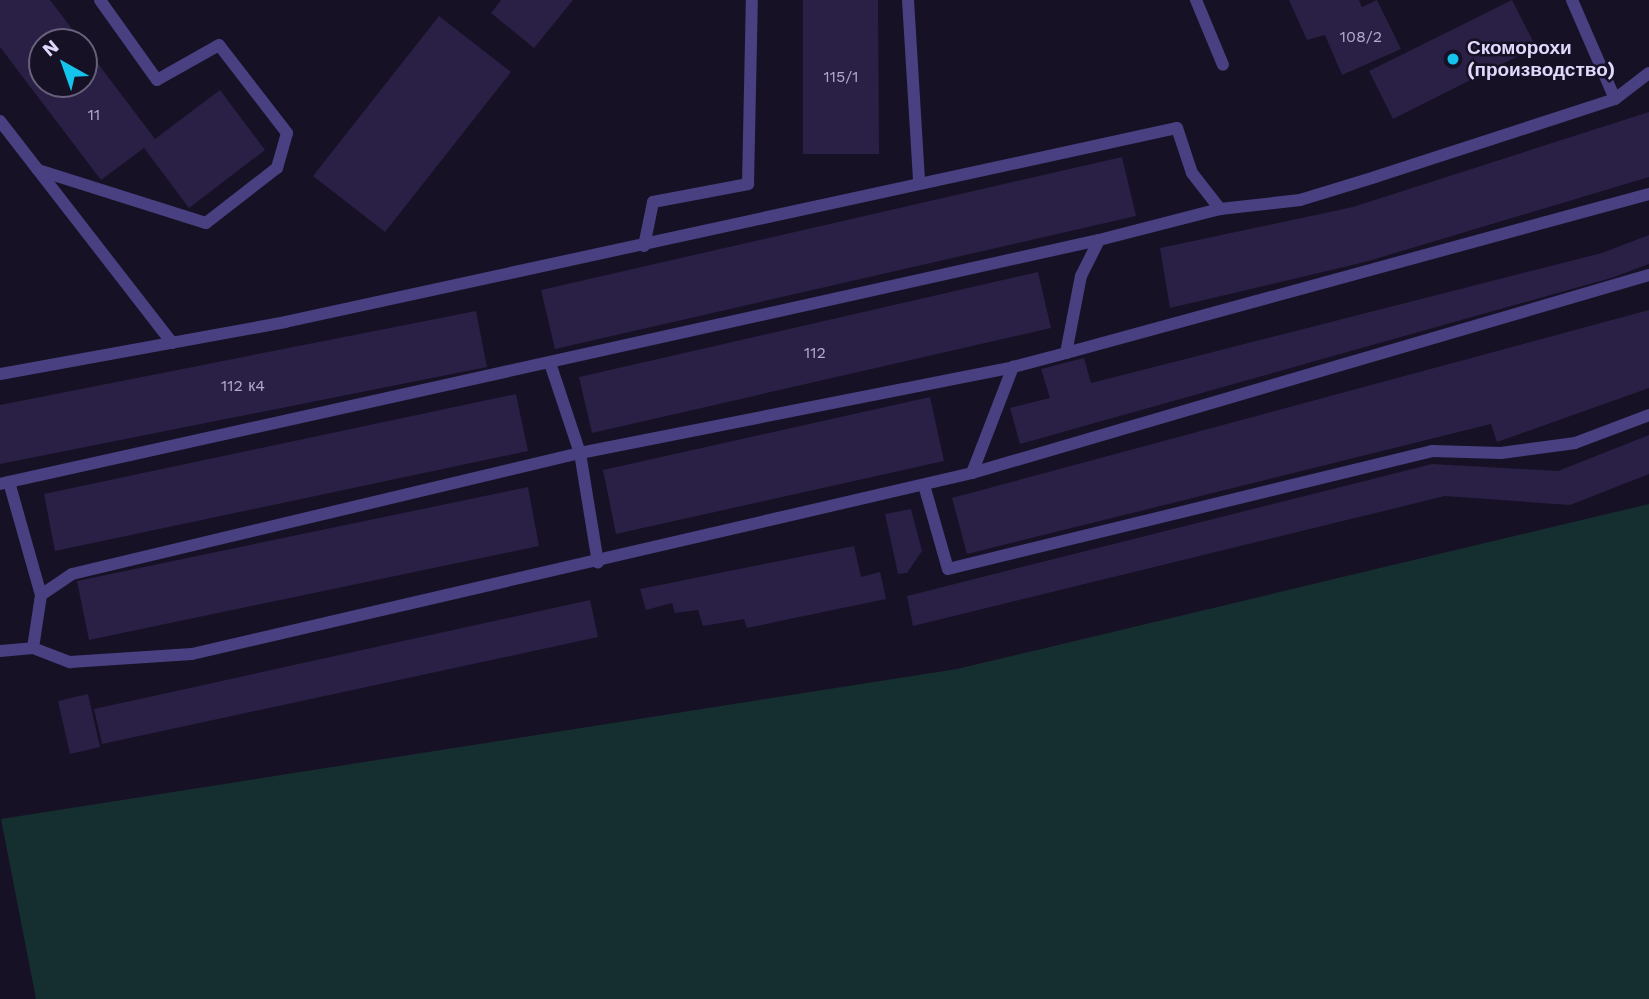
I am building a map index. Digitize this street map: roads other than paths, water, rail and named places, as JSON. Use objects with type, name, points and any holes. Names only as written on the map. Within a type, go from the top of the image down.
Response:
[{"type":"lane","points":[[38,170],[206,223],[277,168],[288,133],[219,45],[157,80],[100,0]]},
{"type":"lane","points":[[644,246],[653,202],[748,184],[752,0]]},
{"type":"lane","points":[[908,0],[919,181]]},
{"type":"lane","points":[[1196,0],[1223,65]]},
{"type":"lane","points":[[1572,0],[1615,99]]},
{"type":"lane","points":[[33,648],[41,595],[5,483],[551,366],[1099,240],[1220,209],[1300,200],[1615,99],[1649,73]]},
{"type":"lane","points":[[0,121],[172,343]]},
{"type":"lane","points":[[0,374],[172,343],[644,246],[919,181],[1064,156],[1104,139],[1177,128],[1192,173],[1220,209]]},
{"type":"lane","points":[[41,595],[72,575],[580,453],[1013,368],[1649,194]]},
{"type":"lane","points":[[1066,352],[1081,276],[1099,240]]},
{"type":"lane","points":[[0,651],[33,648],[70,662],[192,654],[598,563],[972,473],[1649,275]]},
{"type":"lane","points":[[551,366],[580,453],[598,563]]},
{"type":"lane","points":[[972,473],[1013,368]]},
{"type":"lane","points":[[925,485],[948,569],[1432,450],[1501,453],[1575,443],[1649,415]]},
{"type":"place","name":"Скоморохи (производство)","points":[[1453,59]]}]
